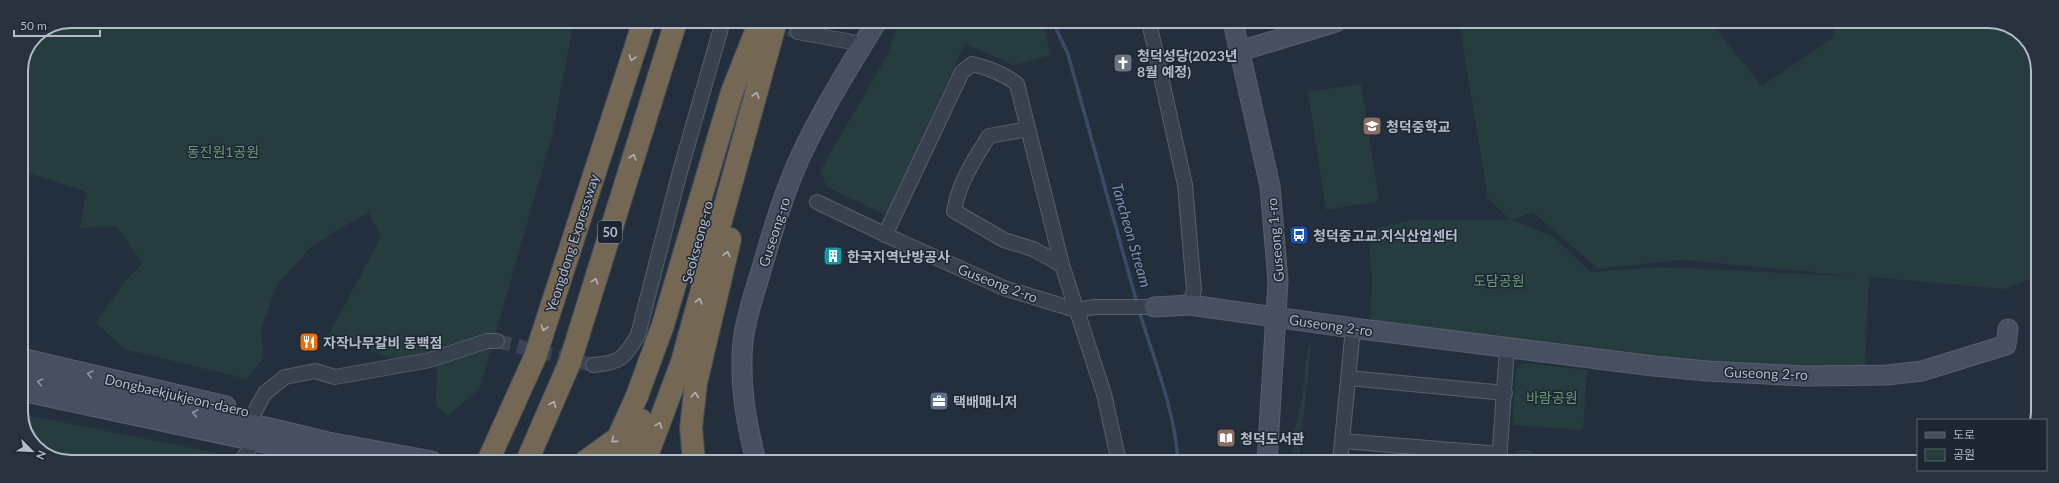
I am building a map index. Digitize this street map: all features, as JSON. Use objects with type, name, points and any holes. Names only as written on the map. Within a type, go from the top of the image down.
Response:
[{"type":"highway","name":"Yeongdong Expressway","points":[[491,455],[535,357],[642,28]]},
{"type":"highway","name":"50","points":[[530,455],[570,362],[674,28]]},
{"type":"highway","points":[[594,455],[618,438],[637,396],[663,325],[732,92],[757,28]]},
{"type":"highway","name":"Seokseong-ro","points":[[634,455],[667,353],[735,98],[760,28]]},
{"type":"highway","name":"Seokseong-ro","points":[[635,455],[682,362],[774,28]]},
{"type":"highway","points":[[693,455],[691,428],[696,383],[739,200],[746,128]]},
{"type":"street","points":[[593,365],[610,364],[625,357],[638,335],[678,175],[721,28]]},
{"type":"street","name":"Guseong-ro","points":[[754,455],[746,423],[743,395],[743,342],[748,317],[768,245],[792,175],[814,129],[873,28]]},
{"type":"street","points":[[1150,28],[1185,185],[1194,290],[1190,305]]},
{"type":"street","name":"Guseong 1-ro","points":[[1234,28],[1270,186],[1279,286],[1268,455]]},
{"type":"street","points":[[1240,51],[1316,28]]},
{"type":"street","points":[[798,32],[863,44]]},
{"type":"street","points":[[886,235],[962,72],[972,64],[988,68],[1008,76],[1017,84],[1062,265],[1104,394],[1117,455]]},
{"type":"street","points":[[1028,129],[989,136],[971,163],[957,193],[954,211],[1004,240],[1033,249],[1062,265]]},
{"type":"street","name":"Guseong 2-ro","points":[[817,202],[1004,288],[1076,310],[1095,307],[1154,307],[1190,305],[1507,348],[1707,371],[1805,376],[1887,375],[1922,371],[2006,345],[2008,329]]},
{"type":"street","points":[[1341,455],[1353,328]]},
{"type":"street","points":[[254,413],[265,393],[285,377],[316,371],[335,377],[430,360],[487,341],[497,341]]},
{"type":"street","points":[[1499,455],[1505,393],[1507,348]]},
{"type":"street","name":"Dongbaekjukjeon-daero","points":[[28,360],[286,421],[338,455]]},
{"type":"street","points":[[1349,378],[1505,393]]},
{"type":"street","name":"Dongbaekjukjeon-daero","points":[[28,379],[270,428],[328,449]]},
{"type":"street","name":"Dongbaekjukjeon-daero","points":[[28,393],[328,449],[380,455]]},
{"type":"street","name":"Dongbaekjukjeon-daero","points":[[28,404],[227,447],[243,455]]},
{"type":"street","points":[[1343,441],[1471,455]]},
{"type":"street","name":"Dongbaekjukjeon-daero","points":[[257,455],[328,449]]},
{"type":"green space","name":"동진원1공원","points":[[71,28],[573,28],[552,136],[480,388],[448,416],[436,405],[437,359],[392,358],[328,336],[381,237],[368,212],[313,245],[277,285],[261,330],[264,358],[246,379],[125,349],[96,323],[124,282],[143,263],[116,226],[80,228],[86,192],[28,172],[29,62],[35,47],[47,35],[54,31]]},
{"type":"green space","points":[[896,28],[1044,28],[1051,55],[1014,65],[965,44],[886,215],[827,187],[820,171],[888,54]]},
{"type":"green space","name":"도담공원","points":[[1460,28],[1715,28],[1762,86],[1833,38],[1835,28],[1997,29],[2002,30],[2014,37],[2025,49],[2030,60],[2031,278],[2005,289],[1869,277],[1865,366],[1803,366],[1678,360],[1554,347],[1370,320],[1372,281],[1368,230],[1414,220],[1511,220],[1488,199]],"holes":[[[1533,212],[1598,269],[1682,260],[1854,276],[1661,267],[1591,272],[1554,237],[1512,220]]]},
{"type":"green space","points":[[1361,84],[1379,201],[1326,210],[1308,92]]},
{"type":"green space","points":[[1308,346],[1311,346],[1300,455],[1292,455],[1295,428],[1302,400]]},
{"type":"green space","name":"바람공원","points":[[1523,363],[1587,370],[1583,430],[1512,425],[1516,368]]},
{"type":"green space","points":[[28,415],[226,455],[62,454],[52,450],[52,431],[32,431]]},
{"type":"green space","points":[[1527,449],[1536,455],[1516,455],[1518,451]]},
{"type":"waterway","name":"Tancheon Stream","points":[[1056,28],[1068,54],[1137,303]]},
{"type":"waterway","name":"Tancheon Stream","points":[[1139,311],[1168,403],[1178,455]]},
{"type":"tunnel","points":[[783,28],[798,32]]},
{"type":"tunnel","points":[[497,341],[593,365]]},
{"type":"place","name":"청덕성당(2023년 8월 예정)","points":[[1123,63]]},
{"type":"place","name":"청덕중학교","points":[[1372,126]]},
{"type":"place","name":"청덕중고교.지식산업센터","points":[[1299,235]]},
{"type":"place","name":"한국지역난방공사","points":[[833,256]]},
{"type":"place","name":"자작나무갈비 동백점","points":[[309,342]]},
{"type":"place","name":"택배매니저","points":[[939,401]]},
{"type":"place","name":"청덕도서관","points":[[1226,438]]}]
